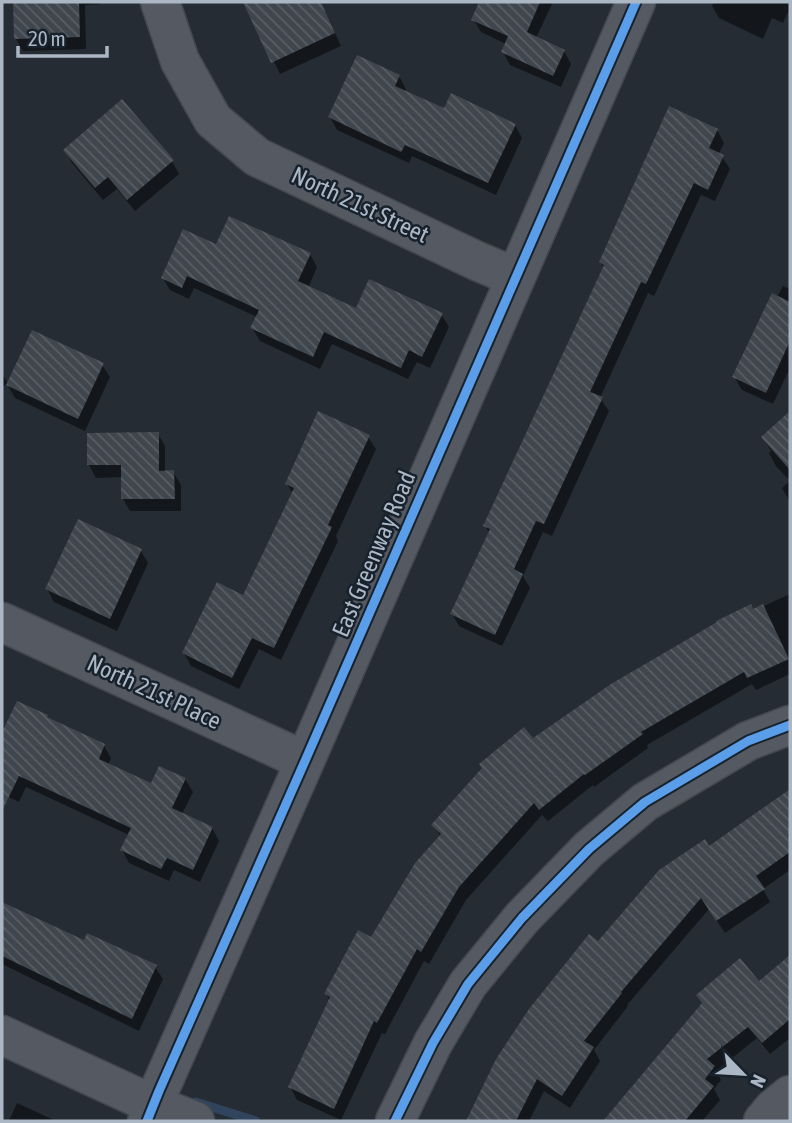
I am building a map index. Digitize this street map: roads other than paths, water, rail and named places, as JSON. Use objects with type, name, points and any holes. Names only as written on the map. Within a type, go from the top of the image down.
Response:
[{"type":"street","name":"North 21st Street","points":[[160,2],[180,61],[213,120],[257,157],[477,261],[515,276]]},
{"type":"street","name":"East Greenway Road","points":[[150,1113],[636,2]]},
{"type":"street","name":"North 21st Place","points":[[2,622],[305,761]]},
{"type":"street","points":[[394,1121],[433,1043],[468,984],[522,918],[589,849],[645,802],[748,741],[790,725]]},
{"type":"street","points":[[2,1035],[150,1113],[195,1121]]},
{"type":"street","points":[[763,1121],[790,1095]]},
{"type":"waterway","points":[[196,1102],[256,1121]]}]
